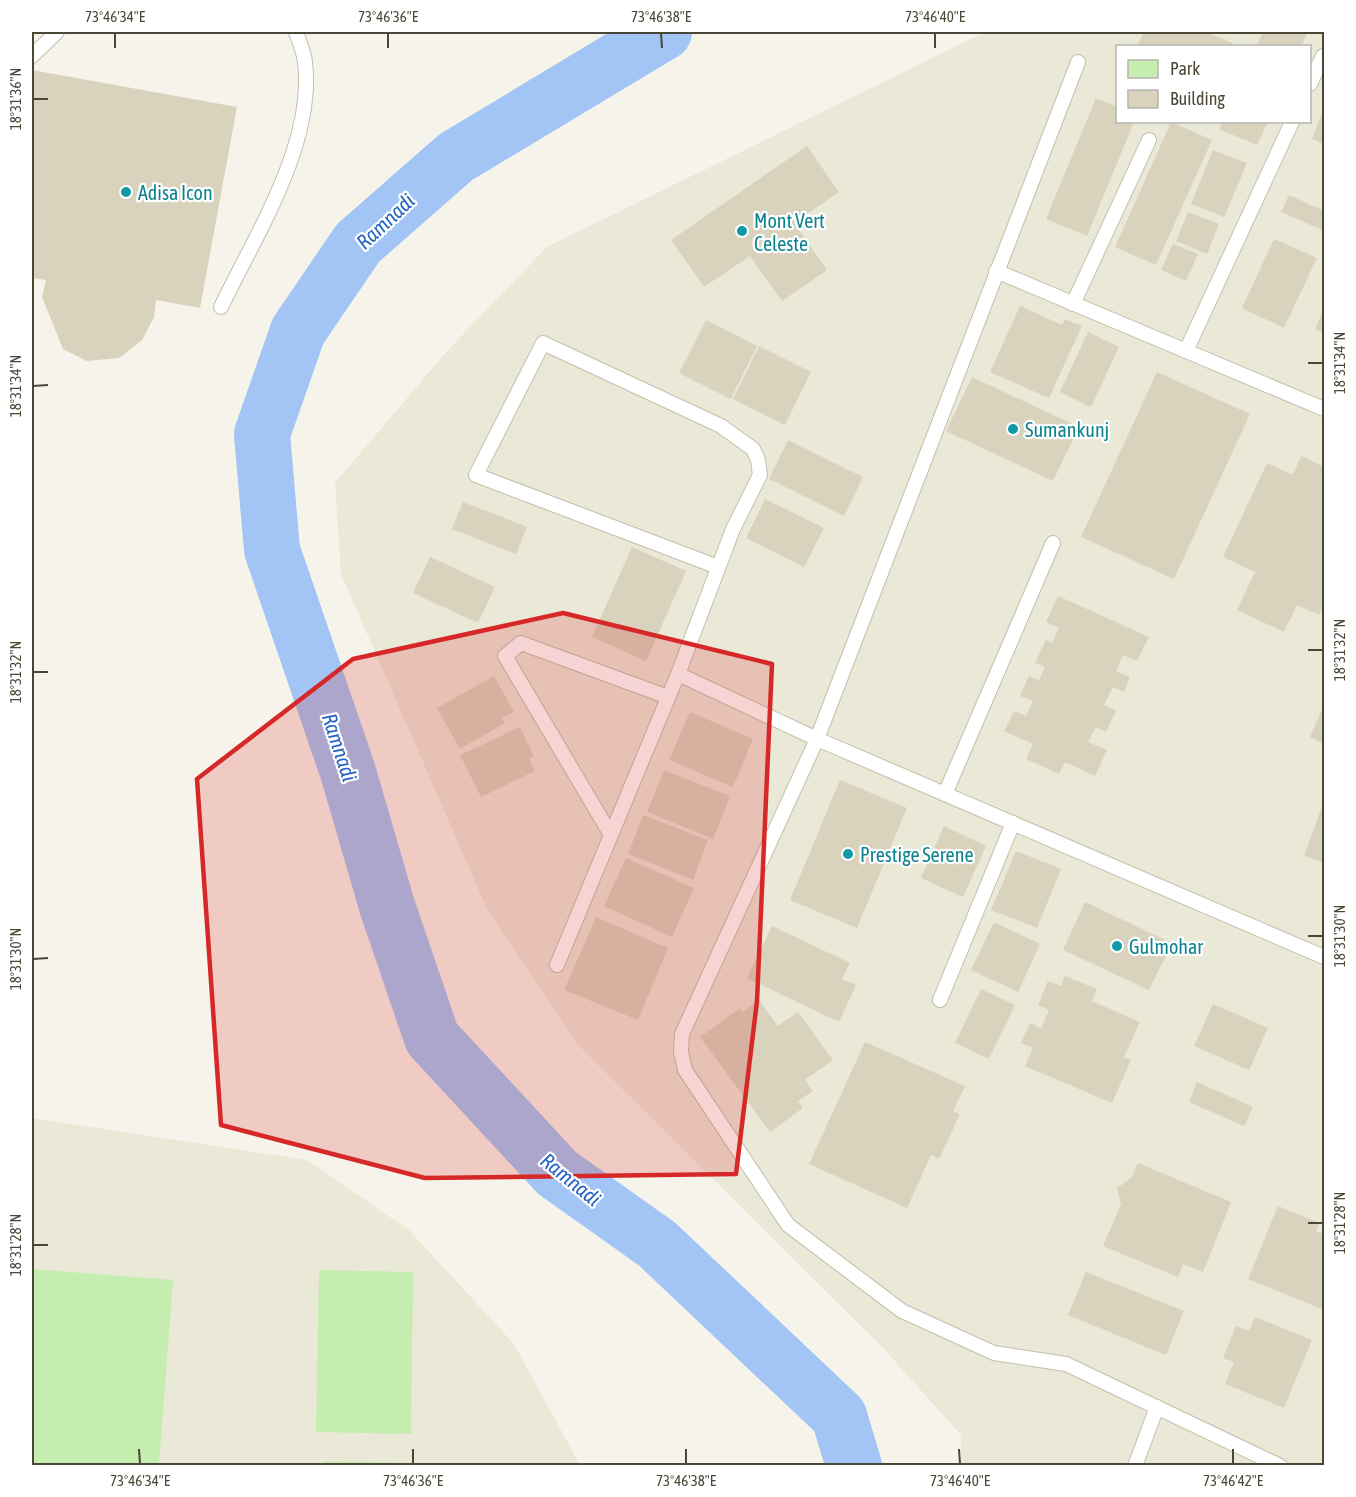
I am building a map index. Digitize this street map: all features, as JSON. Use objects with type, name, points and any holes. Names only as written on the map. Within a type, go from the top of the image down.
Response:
[{"type":"lane","points":[[32,56],[57,32]]},
{"type":"lane","points":[[221,307],[277,192],[300,132],[306,91],[305,61],[296,32]]},
{"type":"lane","points":[[1311,82],[1323,56]]},
{"type":"lane","points":[[1078,62],[817,739],[682,1034],[681,1052],[685,1070],[788,1225],[902,1311],[994,1353],[1066,1364],[1280,1466]]},
{"type":"lane","points":[[1186,351],[1292,123]]},
{"type":"lane","points":[[1073,304],[1149,140]]},
{"type":"lane","points":[[996,271],[1324,409]]},
{"type":"lane","points":[[558,965],[678,674],[718,567],[760,475],[758,460],[753,449],[721,426],[543,343],[476,475],[718,567]]},
{"type":"lane","points":[[945,794],[1053,543]]},
{"type":"lane","points":[[611,835],[505,656],[521,643],[668,697]]},
{"type":"lane","points":[[678,674],[817,739],[1324,957]]},
{"type":"lane","points":[[940,1000],[1013,823]]},
{"type":"lane","points":[[1135,1466],[1157,1407]]},
{"type":"highlighted area","points":[[563,613],[772,664],[757,1001],[736,1174],[425,1178],[221,1125],[197,779],[353,659]]},
{"type":"shaded area","points":[[985,32],[1324,32],[1324,1465],[961,1465],[961,1435],[883,1348],[577,1044],[488,911],[341,574],[335,483],[447,351],[547,247]]},
{"type":"shaded area","points":[[32,1118],[307,1160],[409,1230],[514,1344],[580,1465],[32,1465]]},
{"type":"green space","points":[[32,1269],[173,1280],[159,1465],[32,1465]]},
{"type":"green space","points":[[319,1270],[413,1272],[411,1434],[316,1432]]},
{"type":"green space","points":[[324,1461],[467,1464],[467,1465],[323,1466]]},
{"type":"building","points":[[1144,32],[1206,32],[1234,44],[1234,45],[1138,45]]},
{"type":"building","points":[[1263,32],[1308,32],[1302,45],[1256,45]]},
{"type":"building","name":"Adisa Icon","points":[[32,70],[237,107],[200,308],[156,300],[154,317],[142,340],[119,358],[87,361],[63,349],[42,297],[46,280],[32,278]]},
{"type":"building","points":[[1096,98],[1116,106],[1116,123],[1134,123],[1087,236],[1046,219]]},
{"type":"building","points":[[1324,108],[1324,144],[1312,139]]},
{"type":"building","points":[[1171,123],[1212,140],[1156,265],[1115,247]]},
{"type":"building","points":[[1222,123],[1268,123],[1257,145],[1219,129]]},
{"type":"building","name":"Mont Vert Celeste","points":[[807,146],[839,192],[794,223],[827,270],[782,301],[750,256],[704,287],[671,240]]},
{"type":"building","points":[[1213,150],[1247,163],[1224,217],[1191,204]]},
{"type":"building","points":[[1289,195],[1324,211],[1322,230],[1281,212]]},
{"type":"building","points":[[1188,212],[1219,224],[1207,254],[1176,241]]},
{"type":"building","points":[[1274,239],[1317,258],[1284,328],[1242,308]]},
{"type":"building","points":[[1173,244],[1198,254],[1186,281],[1161,270]]},
{"type":"building","points":[[1020,306],[1062,325],[1065,319],[1082,326],[1049,398],[990,372]]},
{"type":"building","points":[[1324,308],[1324,333],[1315,329]]},
{"type":"building","points":[[706,320],[757,346],[731,399],[679,373]]},
{"type":"building","points":[[1088,332],[1119,347],[1091,407],[1060,392]]},
{"type":"building","points":[[759,346],[811,372],[785,425],[733,399]]},
{"type":"building","points":[[1157,372],[1250,414],[1174,579],[1081,537]]},
{"type":"building","name":"Sumankunj","points":[[972,377],[1079,427],[1053,481],[946,431]]},
{"type":"building","points":[[788,440],[863,477],[844,516],[769,479]]},
{"type":"building","points":[[1301,456],[1324,467],[1324,603],[1319,615],[1297,605],[1284,632],[1237,610],[1255,572],[1223,557],[1267,463],[1293,475]]},
{"type":"building","points":[[765,499],[824,528],[804,567],[746,538]]},
{"type":"building","points":[[463,502],[527,527],[516,554],[452,529]]},
{"type":"building","points":[[632,547],[686,571],[646,661],[592,637]]},
{"type":"building","points":[[430,557],[495,587],[478,623],[413,593]]},
{"type":"building","points":[[1058,596],[1149,637],[1137,661],[1123,655],[1116,671],[1130,677],[1124,692],[1113,687],[1104,705],[1116,711],[1106,732],[1096,727],[1088,742],[1107,750],[1095,776],[1065,762],[1059,774],[1026,759],[1033,744],[1004,731],[1014,711],[1026,716],[1033,701],[1020,696],[1029,676],[1039,680],[1045,667],[1035,663],[1046,640],[1052,643],[1059,628],[1046,622]]},
{"type":"building","points":[[494,676],[514,712],[502,718],[505,723],[460,749],[437,708]]},
{"type":"building","points":[[1324,705],[1324,744],[1310,737]]},
{"type":"building","points":[[690,712],[753,739],[733,787],[669,760]]},
{"type":"building","points":[[520,727],[534,757],[529,759],[535,771],[481,797],[460,755]]},
{"type":"building","points":[[664,770],[730,796],[713,839],[647,812]]},
{"type":"building","name":"Prestige Serene","points":[[840,780],[907,808],[857,928],[790,900]]},
{"type":"building","points":[[1324,801],[1324,863],[1304,856]]},
{"type":"building","points":[[643,815],[708,840],[693,880],[628,854]]},
{"type":"building","points":[[944,826],[986,846],[963,897],[921,878]]},
{"type":"building","points":[[1016,851],[1061,869],[1037,928],[991,910]]},
{"type":"building","points":[[626,858],[694,888],[672,937],[604,906]]},
{"type":"building","name":"Gulmohar","points":[[1085,902],[1172,943],[1149,990],[1063,950]]},
{"type":"building","points":[[596,917],[668,948],[638,1020],[564,990]]},
{"type":"building","points":[[994,922],[1040,944],[1018,992],[971,970]]},
{"type":"building","points":[[772,926],[850,963],[842,979],[856,985],[839,1022],[747,978]]},
{"type":"building","points":[[1065,976],[1097,989],[1092,1001],[1140,1022],[1124,1057],[1131,1060],[1112,1103],[1025,1066],[1033,1048],[1021,1043],[1030,1023],[1041,1028],[1049,1010],[1038,1005],[1048,981],[1061,986]]},
{"type":"building","points":[[981,989],[1015,1005],[989,1059],[955,1043]]},
{"type":"building","points":[[759,1000],[778,1026],[798,1012],[833,1060],[805,1080],[813,1091],[798,1101],[803,1108],[770,1132],[700,1037],[740,1008],[742,1012]]},
{"type":"building","points":[[1213,1004],[1268,1028],[1249,1070],[1194,1046]]},
{"type":"building","points":[[865,1042],[965,1086],[953,1111],[960,1114],[939,1159],[931,1155],[907,1208],[809,1164]]},
{"type":"building","points":[[1197,1082],[1253,1107],[1244,1126],[1189,1102]]},
{"type":"building","points":[[1138,1163],[1231,1202],[1203,1272],[1183,1264],[1178,1277],[1103,1246],[1121,1204],[1117,1188],[1132,1177]]},
{"type":"building","points":[[1278,1206],[1319,1223],[1316,1231],[1324,1234],[1324,1310],[1248,1279]]},
{"type":"building","points":[[1086,1272],[1184,1311],[1166,1355],[1068,1315]]},
{"type":"building","points":[[1255,1317],[1312,1340],[1284,1408],[1225,1384],[1234,1362],[1223,1358],[1236,1326],[1249,1331]]},
{"type":"waterway","name":"Ramnadi","points":[[664,32],[456,157],[358,243],[298,331],[262,434],[272,550],[348,772],[387,906],[432,1038],[557,1173],[657,1244],[839,1416],[854,1466]]},
{"type":"place","name":"Adisa Icon","points":[[126,192]]},
{"type":"place","name":"Mont Vert Celeste","points":[[742,231]]},
{"type":"place","name":"Sumankunj","points":[[1013,429]]},
{"type":"place","name":"Prestige Serene","points":[[848,854]]},
{"type":"place","name":"Gulmohar","points":[[1117,946]]}]
